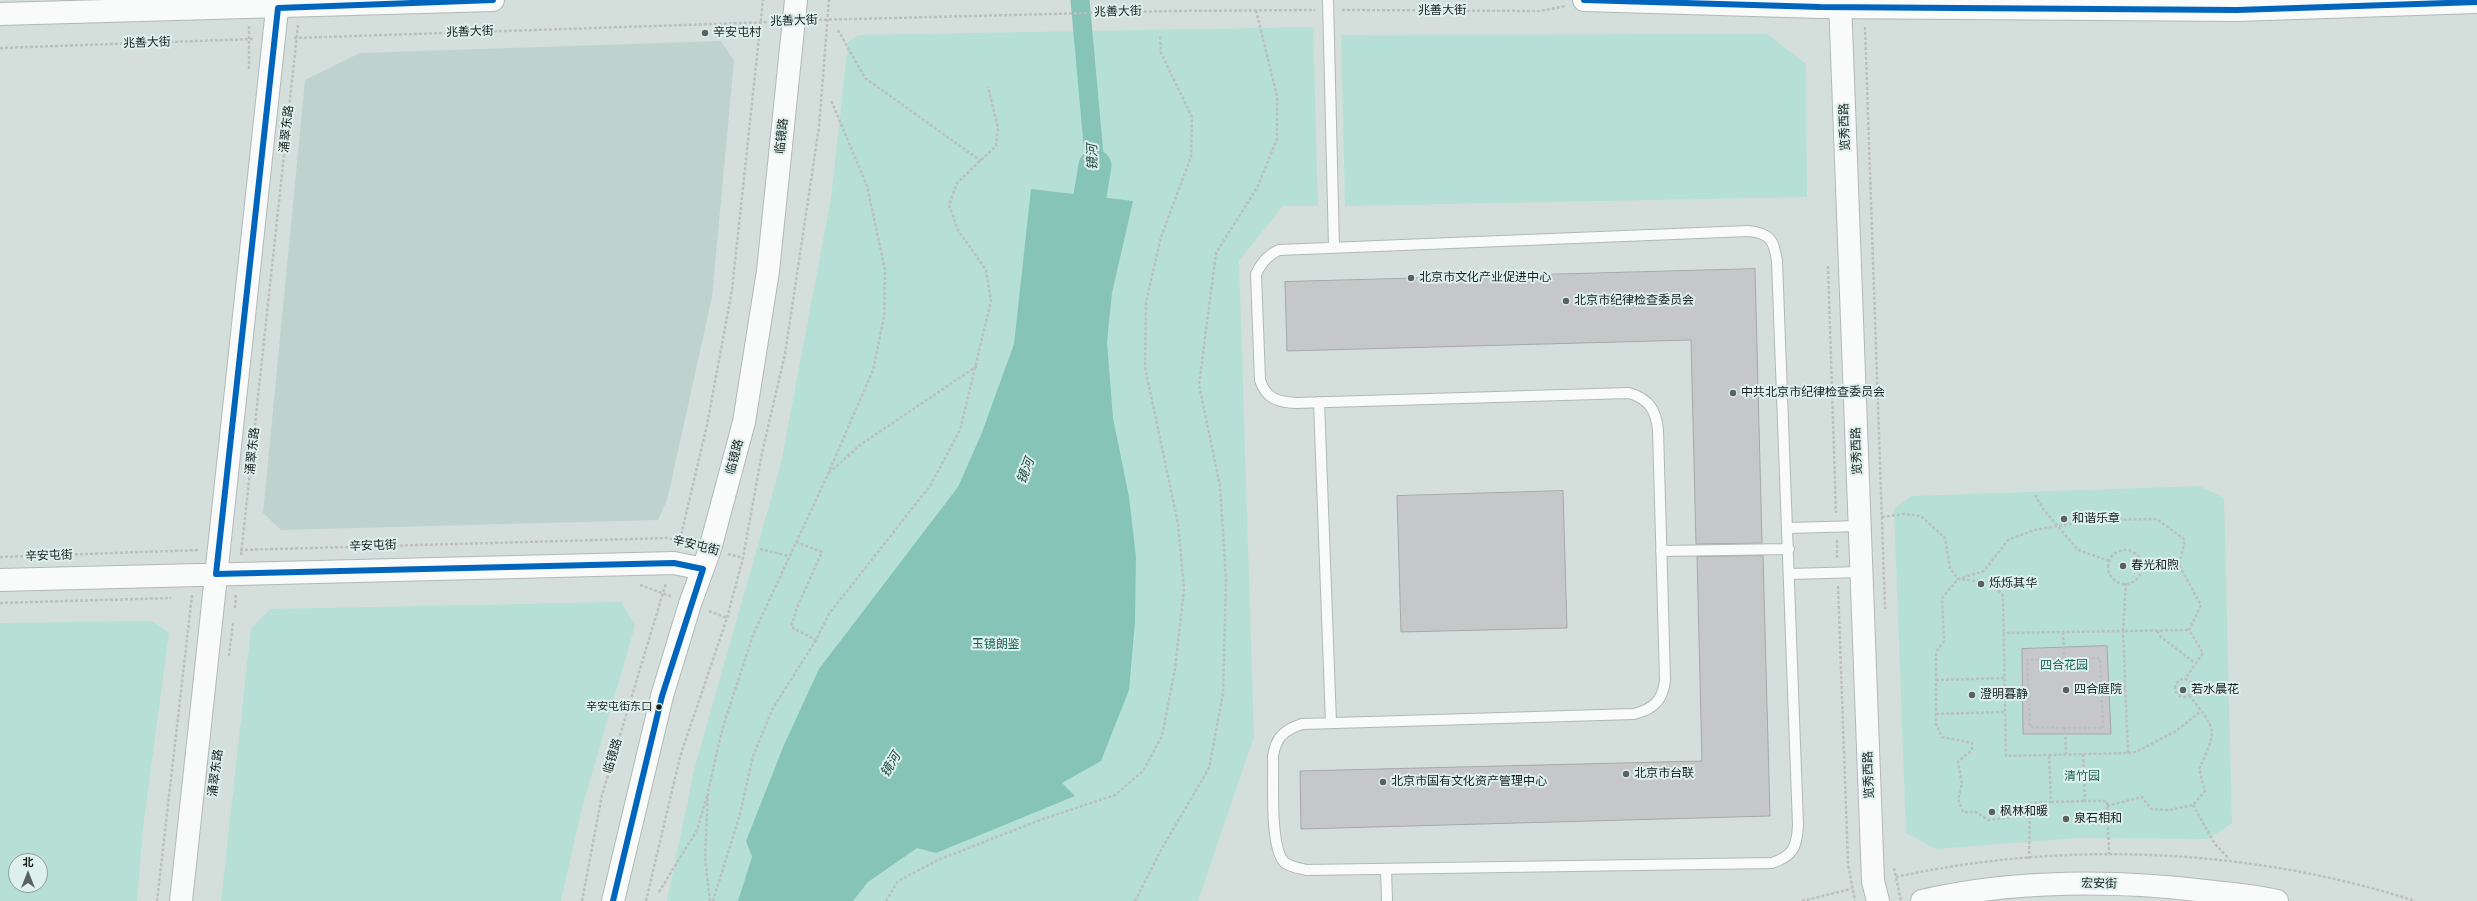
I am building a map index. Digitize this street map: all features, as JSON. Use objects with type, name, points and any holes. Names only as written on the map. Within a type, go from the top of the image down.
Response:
[{"type":"street","points":[[0,14],[249,8],[278,4],[300,7],[493,0]]},
{"type":"street","name":"临镜路","points":[[613,901],[662,696],[690,604],[710,549],[744,422],[768,271],[796,0]]},
{"type":"street","points":[[1586,1],[1840,4],[1864,7],[2477,2]]},
{"type":"street","name":"涌翠东路","points":[[181,901],[213,596],[206,574],[205,549],[275,38],[278,4]]},
{"type":"street","name":"览秀西路","points":[[1840,4],[1873,882],[1878,901]]},
{"type":"street","name":"辛安屯街","points":[[0,580],[206,574],[237,584],[674,563],[704,569]]},
{"type":"street","name":"宏安街","points":[[1922,901],[2010,888],[2090,883],[2178,887],[2277,901]]},
{"type":"lane","points":[[1328,5],[1334,248]]},
{"type":"lane","points":[[1748,231],[1758,232],[1768,236],[1775,245],[1778,261],[1798,825],[1797,839],[1793,849],[1784,859],[1772,863],[1306,870],[1293,867],[1284,862],[1279,854],[1276,842],[1273,756],[1275,744],[1281,734],[1289,728],[1302,724],[1634,714],[1648,711],[1664,693],[1662,551],[1656,416],[1650,404],[1641,397],[1629,393],[1320,402],[1282,402],[1271,398],[1263,390],[1260,380],[1256,274],[1262,263],[1269,255],[1279,250],[1334,248],[1748,231]]},
{"type":"lane","points":[[1320,402],[1331,723]]},
{"type":"lane","points":[[1788,528],[1860,526]]},
{"type":"lane","points":[[1662,551],[1789,549]]},
{"type":"lane","points":[[1790,574],[1861,572]]},
{"type":"lane","points":[[1386,869],[1387,901]]},
{"type":"path","name":"临镜路","points":[[582,901],[602,795],[662,593],[674,563],[707,426],[732,290],[763,0]]},
{"type":"path","name":"兆善大街","points":[[0,48],[1004,14],[1256,10],[1328,5],[1540,11],[1586,1]]},
{"type":"path","name":"涌翠东路","points":[[234,614],[300,7]]},
{"type":"path","name":"览秀西路","points":[[1864,7],[1885,610]]},
{"type":"path","points":[[249,8],[249,72]]},
{"type":"path","points":[[1135,901],[1161,850],[1209,768],[1223,693],[1226,578],[1220,486],[1199,385],[1216,253],[1256,188],[1277,139],[1277,96],[1256,10]]},
{"type":"path","points":[[838,30],[865,78],[981,161]]},
{"type":"path","points":[[886,901],[898,881],[938,860],[1040,820],[1115,795],[1143,772],[1162,736],[1175,669],[1184,589],[1178,524],[1145,367],[1146,302],[1162,237],[1191,157],[1192,117],[1162,53],[1160,35]]},
{"type":"path","points":[[711,901],[740,814],[753,756],[773,708],[816,640],[829,614],[930,486],[960,430],[977,365],[991,300],[986,270],[958,230],[949,205],[957,183],[996,146],[998,128],[988,86]]},
{"type":"path","points":[[659,892],[697,830],[708,792],[722,730],[754,635],[828,474],[872,370],[884,317],[885,270],[867,186],[831,100]]},
{"type":"path","name":"览秀西路","points":[[1828,259],[1848,864],[1855,901]]},
{"type":"path","points":[[828,474],[860,445],[977,365]]},
{"type":"path","points":[[2035,495],[2057,526],[2078,550],[2109,561]]},
{"type":"path","points":[[1882,517],[1904,514],[1921,516],[1945,538],[1950,568],[1958,579],[1993,583],[2003,596],[2006,756],[2136,752],[2176,731],[2201,711]]},
{"type":"path","points":[[2030,815],[1988,820],[1976,812],[1963,812],[1958,799],[1962,784],[1958,762],[1972,750],[1972,743],[1942,737],[1936,724],[1936,652],[1944,641],[1942,598],[1958,579],[1984,571],[2008,540],[2034,530],[2095,520],[2157,519],[2185,540],[2179,565],[2201,605],[2189,630]]},
{"type":"path","name":"辛安屯街","points":[[0,557],[205,549],[242,550],[668,538],[743,558]]},
{"type":"path","points":[[796,542],[822,552],[797,608],[791,627],[816,640]]},
{"type":"path","points":[[157,901],[192,597],[206,574],[205,549]]},
{"type":"path","points":[[760,549],[789,556]]},
{"type":"path","points":[[2121,550],[2126,550],[2136,554],[2141,564],[2140,574],[2132,582],[2126,583],[2121,583],[2112,577],[2108,567],[2109,561],[2121,550]]},
{"type":"path","points":[[636,583],[727,618]]},
{"type":"path","points":[[2126,583],[2124,631],[2128,753]]},
{"type":"path","points":[[185,597],[213,596],[237,584],[242,595]]},
{"type":"path","points":[[0,603],[179,597]]},
{"type":"path","points":[[229,661],[233,621]]},
{"type":"path","points":[[2157,630],[2161,637],[2195,663]]},
{"type":"path","points":[[2003,633],[2189,630]]},
{"type":"path","points":[[2189,630],[2203,653],[2185,679],[2177,682],[2175,690],[2180,696],[2189,695]]},
{"type":"path","points":[[2063,632],[2064,659]]},
{"type":"path","points":[[2100,658],[2102,689],[2103,728],[2030,727],[2028,660],[2100,658]]},
{"type":"path","points":[[1936,680],[2004,678]]},
{"type":"path","points":[[2185,679],[2192,684],[2192,690],[2189,695]]},
{"type":"path","points":[[2102,689],[2126,690]]},
{"type":"path","points":[[2004,691],[2029,691]]},
{"type":"path","points":[[2107,806],[2142,797],[2151,809],[2169,810],[2193,805],[2205,791],[2199,769],[2213,738],[2212,725],[2189,695]]},
{"type":"path","points":[[1936,714],[2005,712]]},
{"type":"path","points":[[2065,728],[2066,754]]},
{"type":"path","points":[[2083,754],[2085,801]]},
{"type":"path","points":[[2049,755],[2051,802]]},
{"type":"path","points":[[708,792],[705,858],[711,901]]},
{"type":"path","points":[[2029,859],[2030,804],[2051,802],[2107,801],[2109,854]]},
{"type":"path","points":[[2193,805],[2216,844],[2229,859]]},
{"type":"path","points":[[1894,866],[1901,901]]},
{"type":"shaded area","points":[[721,41],[734,61],[712,297],[667,500],[658,520],[281,530],[263,513],[305,80],[360,53]]},
{"type":"green space","name":"玉镜朗鉴","points":[[1313,27],[1318,206],[1283,206],[1239,261],[1254,737],[1198,901],[667,901],[694,770],[781,463],[831,198],[848,42],[858,35]]},
{"type":"green space","points":[[1767,34],[1806,64],[1807,197],[1345,206],[1341,35]]},
{"type":"green space","name":"四合花园","points":[[2199,486],[2224,498],[2232,823],[2208,839],[2077,838],[1936,849],[1906,833],[1894,509],[1911,496]]},
{"type":"green space","points":[[622,602],[635,626],[582,808],[561,901],[221,901],[251,629],[270,609]]},
{"type":"green space","points":[[152,621],[169,633],[143,828],[137,901],[0,901],[0,623]]},
{"type":"water","points":[[1031,189],[1133,201],[1112,293],[1107,342],[1113,418],[1129,497],[1136,557],[1135,622],[1129,690],[1101,761],[1062,783],[1075,796],[936,853],[917,848],[868,882],[853,901],[738,901],[752,857],[746,841],[784,745],[819,669],[958,487],[981,435],[1014,344]]},
{"type":"building","points":[[1755,269],[1762,543],[1696,544],[1691,340],[1287,351],[1285,282]]},
{"type":"building","points":[[1563,491],[1567,628],[1401,632],[1397,496]]},
{"type":"building","points":[[1763,556],[1770,816],[1301,829],[1300,771],[1702,761],[1697,557]]},
{"type":"building","name":"四合庭院","points":[[2107,646],[2111,734],[2023,734],[2022,649]]},
{"type":"waterway","name":"镜河","points":[[1080,0],[1095,166]]},
{"type":"waterway","name":"镜河","points":[[1082,242],[1095,166]]},
{"type":"transit line","points":[[493,0],[278,8],[216,574],[674,563],[703,569],[662,696],[613,901]]},
{"type":"transit line","points":[[1584,0],[1820,7],[2237,10],[2477,2]]},
{"type":"place","name":"辛安屯村","points":[[705,33]]},
{"type":"place","name":"北京市文化产业促进中心","points":[[1411,278]]},
{"type":"place","name":"北京市纪律检查委员会","points":[[1566,301]]},
{"type":"place","name":"中共北京市纪律检查委员会","points":[[1733,393]]},
{"type":"place","name":"和谐乐章","points":[[2064,519]]},
{"type":"place","name":"春光和煦","points":[[2123,566]]},
{"type":"place","name":"烁烁其华","points":[[1981,584]]},
{"type":"place","name":"四合庭院","points":[[2066,690]]},
{"type":"place","name":"若水晨花","points":[[2183,690]]},
{"type":"place","name":"澄明暮静","points":[[1972,695]]},
{"type":"place","name":"辛安屯街东口","points":[[659,707]]},
{"type":"place","name":"北京市台联","points":[[1626,774]]},
{"type":"place","name":"北京市国有文化资产管理中心","points":[[1383,782]]},
{"type":"place","name":"枫林和暖","points":[[1992,812]]},
{"type":"place","name":"泉石相和","points":[[2066,819]]},
{"type":"park label","name":"清竹园","points":[[2082,777]]}]
